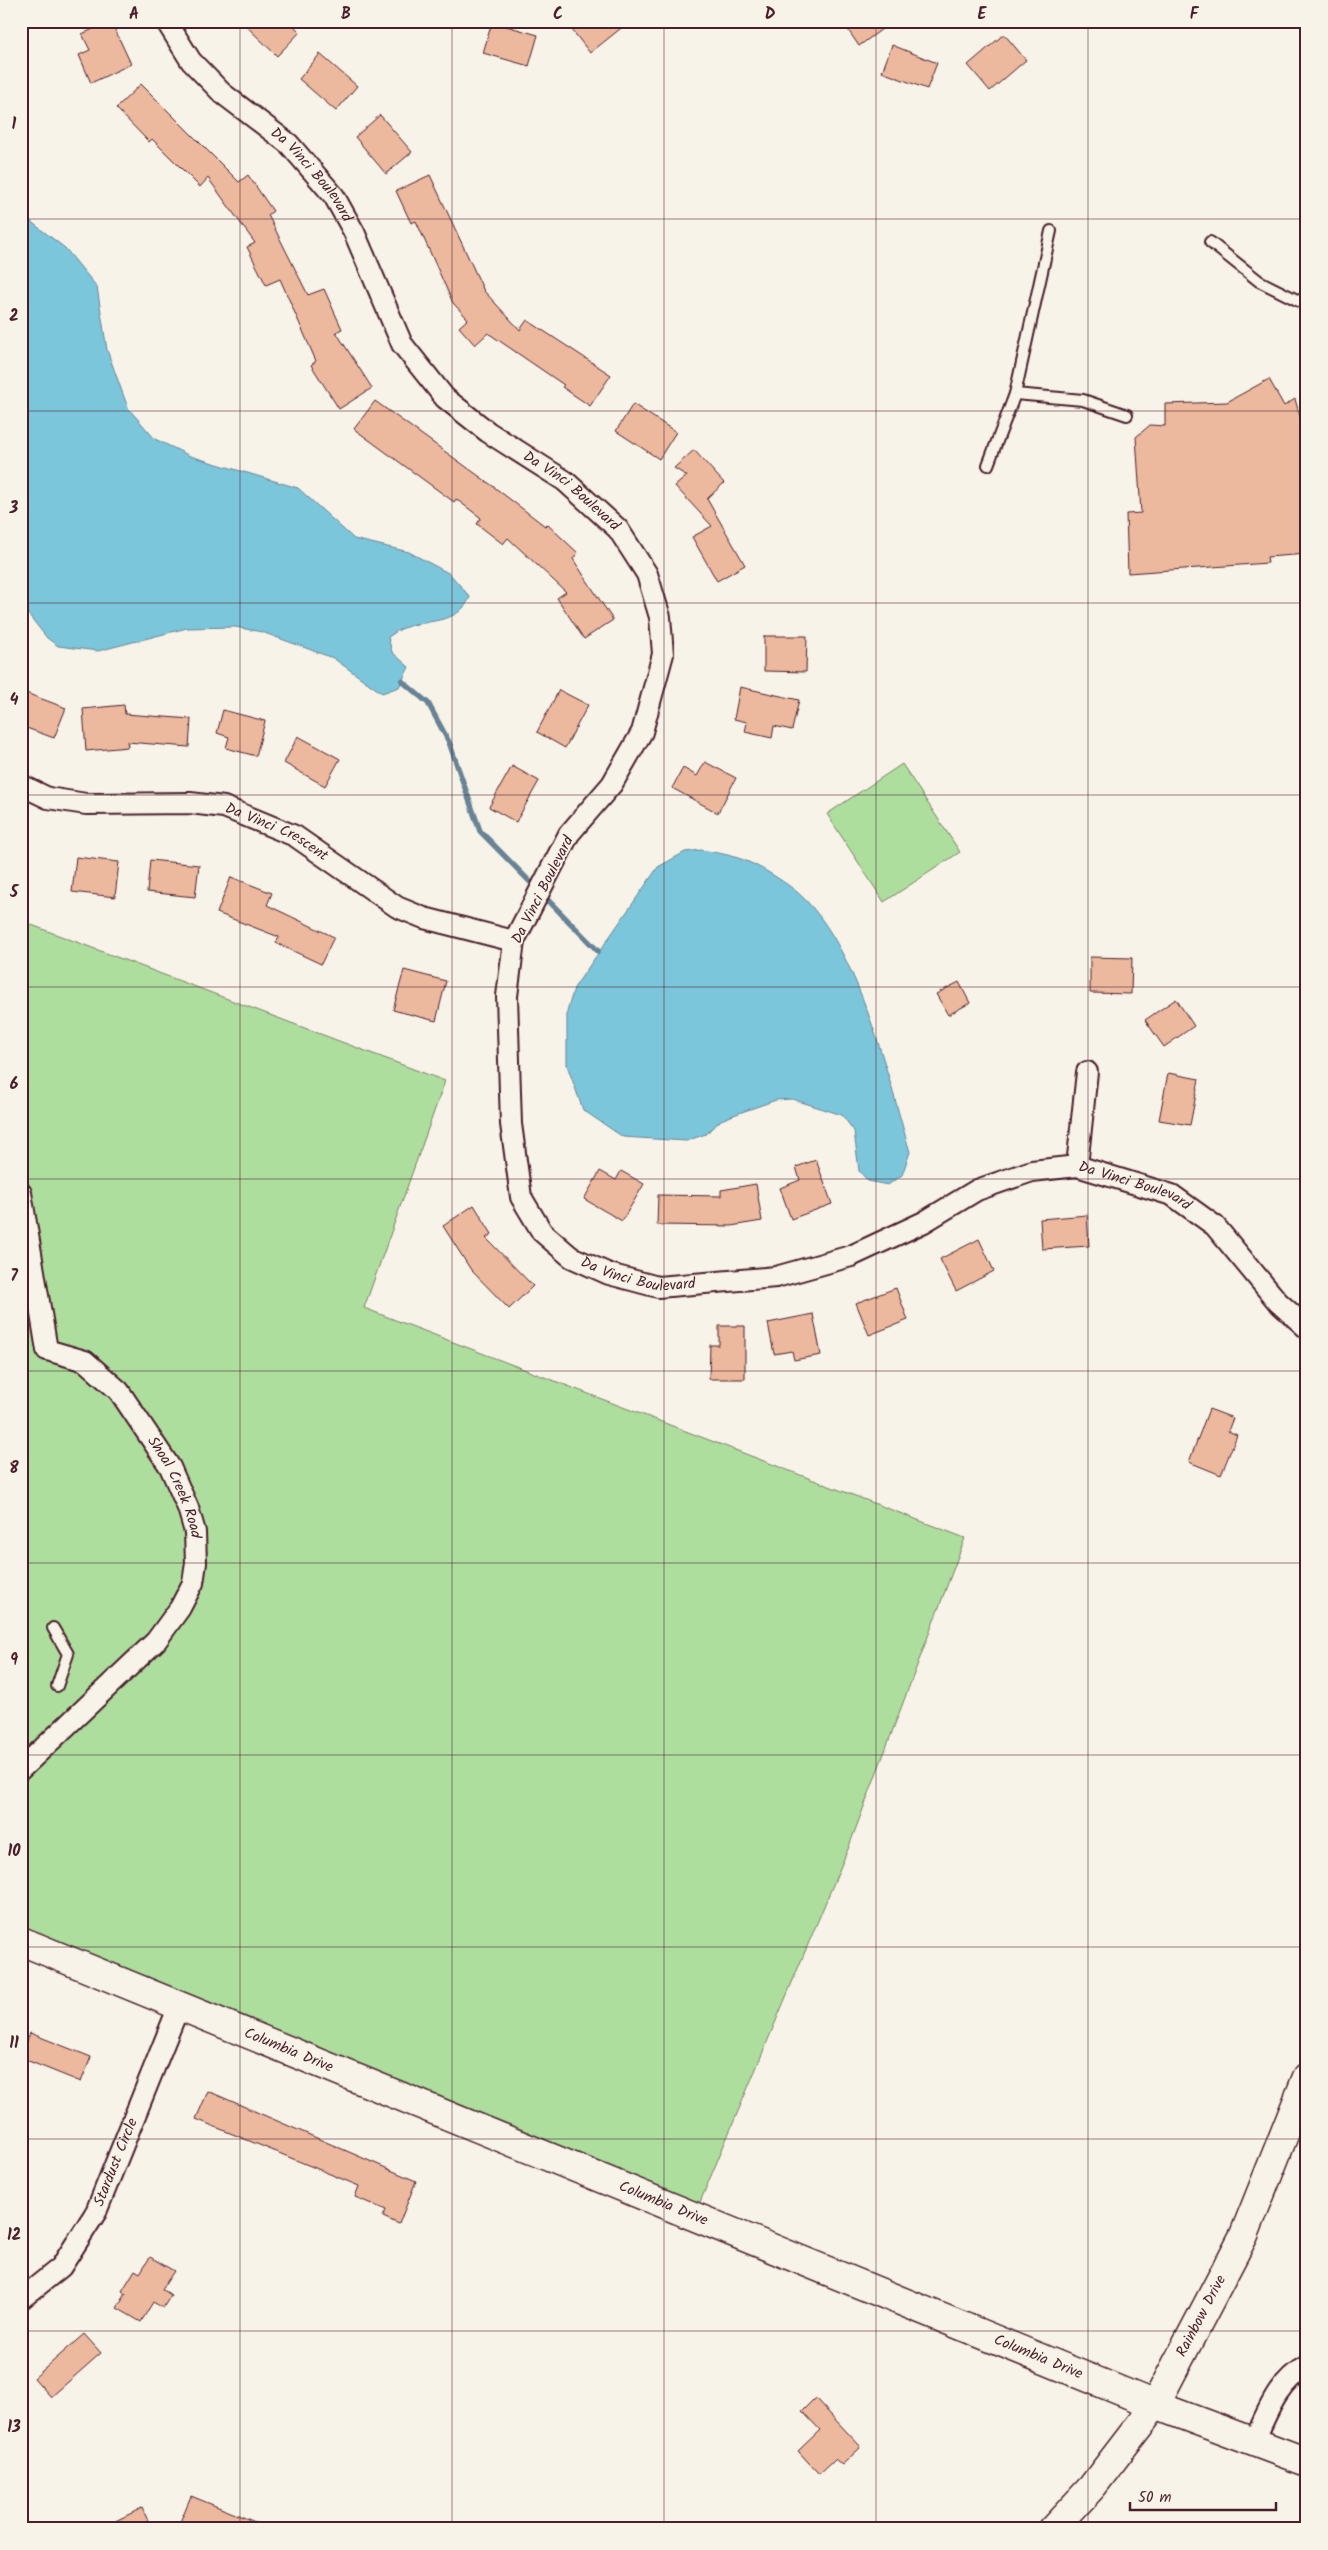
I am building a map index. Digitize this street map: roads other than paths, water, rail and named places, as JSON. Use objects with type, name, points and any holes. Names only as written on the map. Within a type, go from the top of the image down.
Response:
[{"type":"main road","name":"Columbia Drive","points":[[21,1941],[1155,2405],[1307,2462]]},
{"type":"main road","name":"Rainbow Drive","points":[[1054,2529],[1092,2487],[1155,2405],[1244,2234],[1307,2077]]},
{"type":"street","name":"Da Vinci Boulevard","points":[[166,21],[191,61],[222,93],[288,144],[334,196],[354,232],[402,344],[446,398],[488,432],[565,480],[618,529],[647,574],[660,617],[663,654],[642,732],[612,784],[569,834],[514,941],[508,996],[507,1047],[511,1124],[521,1197],[542,1232],[571,1257],[609,1274],[658,1287],[776,1277],[851,1256],[924,1222],[977,1190],[1032,1171],[1077,1166],[1172,1195],[1215,1226],[1278,1302],[1307,1328]]},
{"type":"street","name":"Da Vinci Crescent","points":[[21,785],[48,798],[86,804],[190,802],[224,807],[295,836],[397,907],[424,918],[514,941]]},
{"type":"street","points":[[1077,1166],[1087,1072]]},
{"type":"street","name":"Shoal Creek Road","points":[[21,1193],[40,1350],[85,1361],[119,1391],[170,1467],[188,1508],[195,1532],[196,1563],[193,1583],[180,1608],[156,1641],[21,1769]]},
{"type":"street","name":"Stardust Circle","points":[[21,2299],[61,2267],[96,2212],[178,2006]]},
{"type":"street","points":[[1254,2441],[1276,2394],[1296,2372],[1307,2366]]},
{"type":"lane","points":[[988,465],[1015,394],[1051,230]]},
{"type":"lane","points":[[1210,242],[1258,281],[1307,305]]},
{"type":"lane","points":[[1015,394],[1083,400],[1127,415]]},
{"type":"lane","points":[[53,1628],[68,1654],[58,1686]]},
{"type":"water","points":[[21,214],[65,248],[97,287],[107,350],[128,408],[155,439],[190,456],[298,488],[354,539],[409,552],[450,574],[470,597],[458,613],[440,620],[399,630],[388,637],[392,652],[409,667],[399,687],[382,693],[333,658],[262,632],[235,627],[187,628],[98,651],[58,646],[47,638],[21,605]]},
{"type":"water","points":[[701,850],[744,860],[777,877],[812,907],[833,936],[866,1007],[891,1084],[910,1152],[902,1175],[888,1185],[868,1181],[859,1171],[854,1131],[842,1115],[792,1099],[776,1100],[721,1120],[706,1134],[686,1141],[623,1137],[583,1110],[567,1065],[567,1012],[574,988],[658,867],[685,852]]},
{"type":"waterway","points":[[402,681],[428,703],[449,742],[480,831],[598,951]]}]
